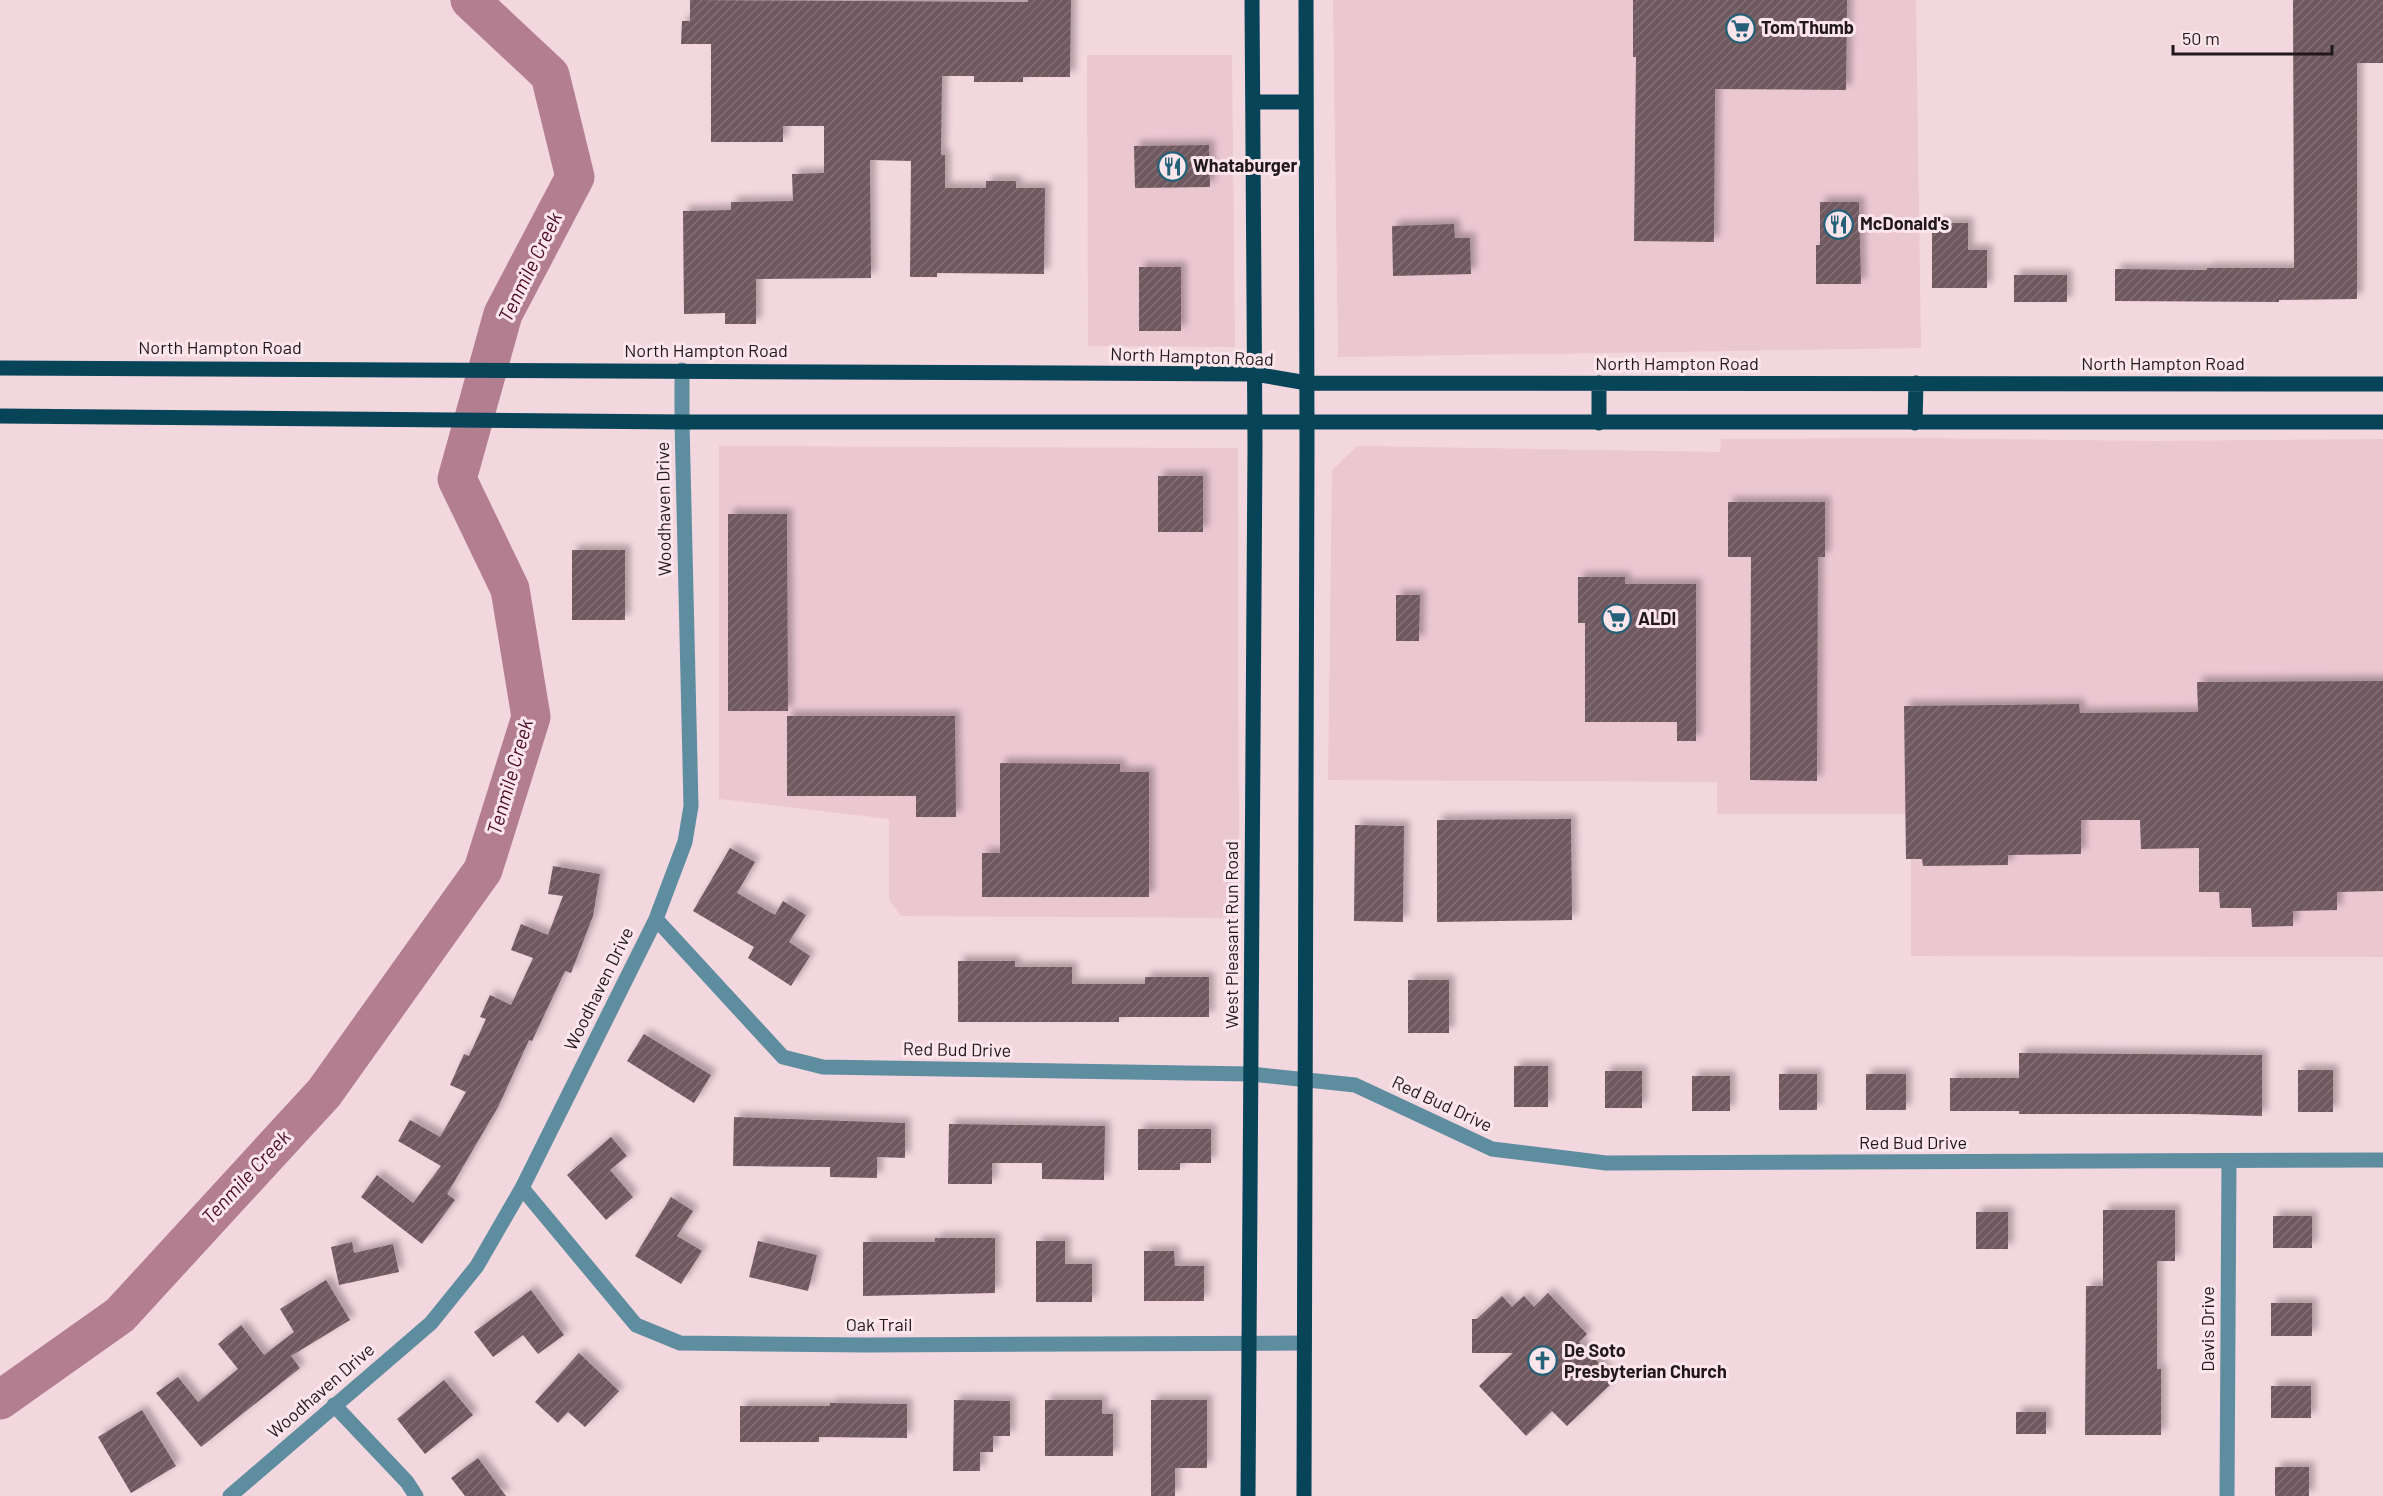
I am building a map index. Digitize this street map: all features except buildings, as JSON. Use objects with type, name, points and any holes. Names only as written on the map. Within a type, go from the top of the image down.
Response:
[{"type":"main road","name":"West Pleasant Run Road","points":[[1248,1496],[1255,423],[1252,0]]},
{"type":"main road","points":[[1304,1496],[1306,0]]},
{"type":"main road","points":[[1253,102],[1306,102]]},
{"type":"main road","name":"North Hampton Road","points":[[0,368],[1255,374],[1307,383],[2383,384]]},
{"type":"main road","points":[[1599,383],[1599,423]]},
{"type":"main road","points":[[1915,423],[1916,383]]},
{"type":"main road","points":[[0,416],[682,422],[2383,422]]},
{"type":"street","name":"Woodhaven Drive","points":[[230,1496],[431,1323],[477,1266],[522,1188],[656,919],[685,842],[691,806],[682,370]]},
{"type":"street","name":"Red Bud Drive","points":[[656,919],[783,1057],[823,1068],[1251,1074],[1354,1085],[1492,1149],[1606,1163],[2383,1160]]},
{"type":"street","name":"Davis Drive","points":[[2227,1496],[2229,1162]]},
{"type":"street","name":"Oak Trail","points":[[522,1188],[636,1325],[680,1343],[878,1345],[1304,1343]]},
{"type":"street","points":[[334,1405],[407,1482],[416,1496]]},
{"type":"shaded area","points":[[1333,0],[1916,0],[1921,348],[1338,357]]},
{"type":"shaded area","points":[[1087,55],[1232,55],[1235,347],[1088,346]]},
{"type":"shaded area","points":[[1910,438],[2154,441],[2383,439],[2383,957],[1911,956],[1911,814],[1717,814],[1717,782],[1328,780],[1332,470],[1357,446],[1720,452],[1721,439]]},
{"type":"shaded area","points":[[719,446],[1238,448],[1239,918],[901,916],[889,900],[889,819],[719,799]]},
{"type":"waterway","name":"Tenmile Creek","points":[[0,1400],[120,1315],[324,1093],[483,870],[531,717],[510,589],[457,479],[503,314],[575,177],[550,75],[470,0]]},
{"type":"place","name":"Tom Thumb","points":[[1740,28]]},
{"type":"place","name":"Whataburger","points":[[1172,166]]},
{"type":"place","name":"McDonald's","points":[[1839,224]]},
{"type":"place","name":"ALDI","points":[[1617,619]]},
{"type":"place","name":"De Soto Presbyterian Church","points":[[1543,1361]]}]
